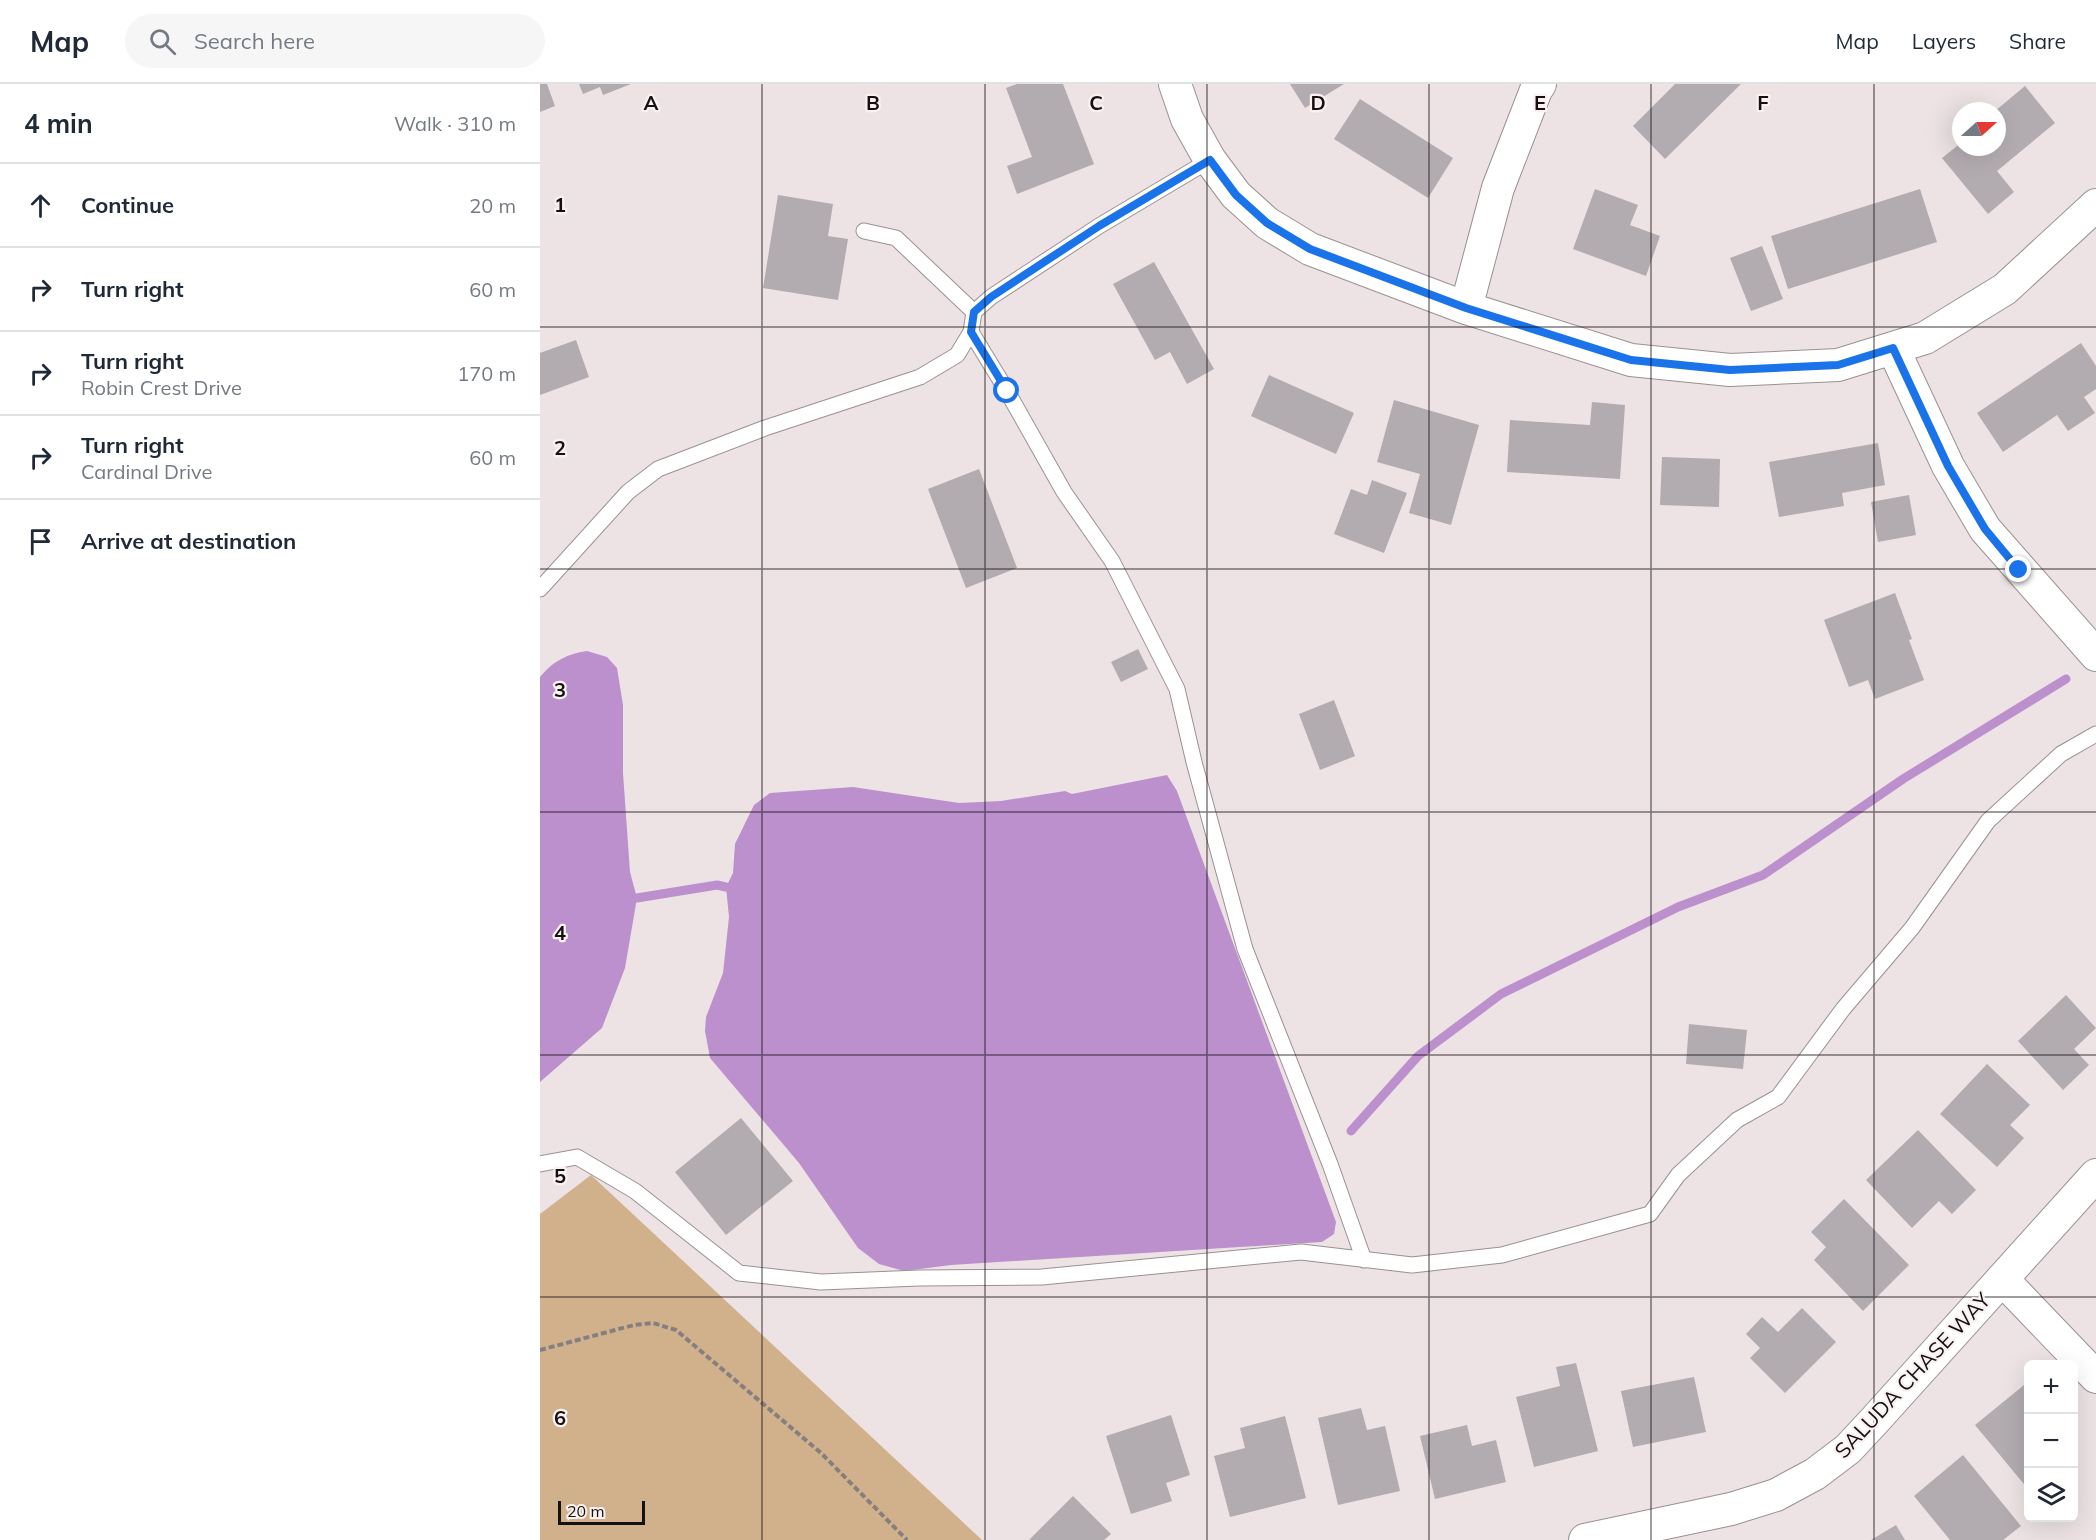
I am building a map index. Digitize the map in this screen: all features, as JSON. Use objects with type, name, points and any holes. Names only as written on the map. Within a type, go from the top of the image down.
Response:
[{"type":"street","points":[[1175,84],[1187,119],[1210,160],[1236,195],[1267,223],[1310,249],[1466,308],[1631,360],[1730,370],[1838,365],[1925,338],[2006,290],[2096,206]]},
{"type":"street","points":[[1466,308],[1498,188],[1540,84]]},
{"type":"street","points":[[1893,348],[1948,466],[1985,529],[2096,655]]},
{"type":"street","name":"SALUDA CHASE WAY","points":[[1585,1540],[1731,1509],[1776,1495],[1815,1474],[1848,1449],[1869,1427],[2096,1175]]},
{"type":"street","points":[[2002,1279],[2096,1377]]},
{"type":"lane","points":[[540,589],[628,492],[658,468],[765,428],[920,377],[957,355],[971,332],[974,312],[991,297],[1099,226],[1210,160]]},
{"type":"lane","points":[[864,231],[896,238],[974,312]]},
{"type":"lane","points":[[971,332],[1064,492],[1112,561],[1177,689],[1194,762],[1245,949],[1330,1164],[1364,1260]]},
{"type":"lane","points":[[540,1164],[577,1157],[635,1191],[740,1273],[821,1282],[1042,1277],[1301,1252],[1412,1265],[1502,1255],[1650,1214],[1678,1175],[1737,1120],[1778,1096],[1843,1010],[1912,928],[1988,821],[2061,754],[2096,734]]},
{"type":"path","points":[[540,1350],[634,1325],[653,1323],[676,1330],[821,1453],[907,1540]]},
{"type":"shaded area","points":[[587,651],[607,657],[617,668],[623,705],[623,773],[630,872],[637,898],[625,968],[602,1028],[540,1082],[540,677],[561,659]]},
{"type":"shaded area","points":[[1167,775],[1177,791],[1336,1222],[1334,1234],[1322,1242],[951,1265],[904,1271],[879,1264],[858,1248],[799,1163],[710,1058],[705,1031],[706,1017],[723,973],[729,917],[726,887],[733,873],[735,844],[754,805],[770,793],[853,787],[959,803],[1001,801],[1065,791],[1072,794]]},
{"type":"shaded area","points":[[591,1175],[982,1540],[540,1540],[540,1214]]},
{"type":"building","points":[[540,84],[547,84],[555,106],[540,112]]},
{"type":"building","points":[[579,84],[631,84],[603,95],[600,87],[583,94]]},
{"type":"building","points":[[1017,84],[1063,84],[1094,164],[1017,194],[1007,166],[1032,157],[1006,88]]},
{"type":"building","points":[[1290,84],[1344,84],[1305,108]]},
{"type":"building","points":[[1675,84],[1741,84],[1665,159],[1633,126]]},
{"type":"building","points":[[2025,86],[2055,123],[1997,171],[2014,192],[1988,214],[1942,158],[1952,150],[1952,156],[2006,156],[2006,102]]},
{"type":"building","points":[[1360,99],[1453,158],[1428,198],[1334,139]]},
{"type":"building","points":[[1595,189],[1638,205],[1630,225],[1660,236],[1646,276],[1573,249]]},
{"type":"building","points":[[1920,189],[1937,242],[1788,289],[1771,236]]},
{"type":"building","points":[[778,195],[833,204],[828,236],[848,239],[838,300],[763,288]]},
{"type":"building","points":[[1762,246],[1783,299],[1751,311],[1730,258]]},
{"type":"building","points":[[1154,262],[1214,369],[1187,384],[1170,352],[1155,360],[1113,284]]},
{"type":"building","points":[[576,340],[589,377],[540,395],[540,353]]},
{"type":"building","points":[[2081,343],[2096,366],[2096,389],[2084,397],[2095,413],[2068,431],[2057,415],[2003,452],[1977,413]]},
{"type":"building","points":[[1269,375],[1354,413],[1336,454],[1251,416]]},
{"type":"building","points":[[1394,400],[1479,425],[1451,525],[1409,513],[1420,474],[1377,462]]},
{"type":"building","points":[[1592,402],[1625,405],[1620,479],[1507,472],[1510,420],[1590,425]]},
{"type":"building","points":[[1878,443],[1885,485],[1842,493],[1844,506],[1779,517],[1769,462]]},
{"type":"building","points":[[1662,457],[1720,459],[1719,507],[1660,505]]},
{"type":"building","points":[[979,469],[1017,568],[966,588],[928,489]]},
{"type":"building","points":[[1372,480],[1407,493],[1384,553],[1334,534],[1351,489],[1367,495]]},
{"type":"building","points":[[1909,495],[1916,535],[1878,542],[1871,502]]},
{"type":"building","points":[[1895,593],[1924,680],[1875,699],[1868,680],[1849,687],[1824,620]]},
{"type":"building","points":[[1138,649],[1148,669],[1121,682],[1111,662]]},
{"type":"building","points":[[1334,700],[1355,756],[1320,770],[1299,714]]},
{"type":"building","points":[[2066,995],[2096,1028],[2074,1049],[2089,1065],[2063,1090],[2018,1041]]},
{"type":"building","points":[[1689,1024],[1747,1030],[1743,1069],[1686,1064]]},
{"type":"building","points":[[1987,1064],[2030,1105],[2010,1125],[2024,1138],[1997,1167],[1940,1114]]},
{"type":"building","points":[[741,1118],[793,1181],[726,1235],[675,1172]]},
{"type":"building","points":[[1918,1130],[1976,1190],[1952,1214],[1939,1201],[1912,1228],[1866,1180]]},
{"type":"building","points":[[1844,1199],[1909,1265],[1863,1311],[1814,1260],[1826,1247],[1811,1232]]},
{"type":"building","points":[[1802,1308],[1836,1342],[1785,1393],[1750,1358],[1760,1348],[1746,1334],[1762,1317],[1778,1332]]},
{"type":"building","points":[[1576,1363],[1598,1451],[1534,1467],[1516,1397],[1560,1386],[1556,1367]]},
{"type":"building","points":[[1694,1377],[1706,1432],[1633,1447],[1621,1391]]},
{"type":"building","points":[[2024,1385],[2024,1484],[1975,1425]]},
{"type":"building","points":[[1361,1408],[1367,1430],[1385,1426],[1400,1491],[1338,1505],[1318,1418]]},
{"type":"building","points":[[1171,1415],[1190,1475],[1166,1483],[1172,1501],[1131,1514],[1106,1436]]},
{"type":"building","points":[[1285,1416],[1306,1498],[1230,1517],[1214,1456],[1245,1448],[1240,1428]]},
{"type":"building","points":[[1467,1425],[1472,1446],[1496,1440],[1506,1482],[1435,1499],[1420,1436]]},
{"type":"building","points":[[1963,1455],[2021,1526],[2003,1540],[1950,1540],[1914,1496]]},
{"type":"building","points":[[1073,1496],[1111,1534],[1104,1540],[1029,1540]]},
{"type":"building","points":[[1896,1525],[1905,1540],[1871,1540]]},
{"type":"waterway","points":[[1351,1131],[1418,1056],[1501,994],[1678,907],[1763,875],[1903,779],[2066,679]]},
{"type":"waterway","points":[[637,898],[717,885],[726,887]]},
{"type":"route","points":[[1007,391],[971,332],[974,312],[991,297],[1099,226],[1210,160],[1236,195],[1267,223],[1310,249],[1466,308],[1631,360],[1730,370],[1838,365],[1893,348],[1948,466],[1985,529],[2019,570]]}]
